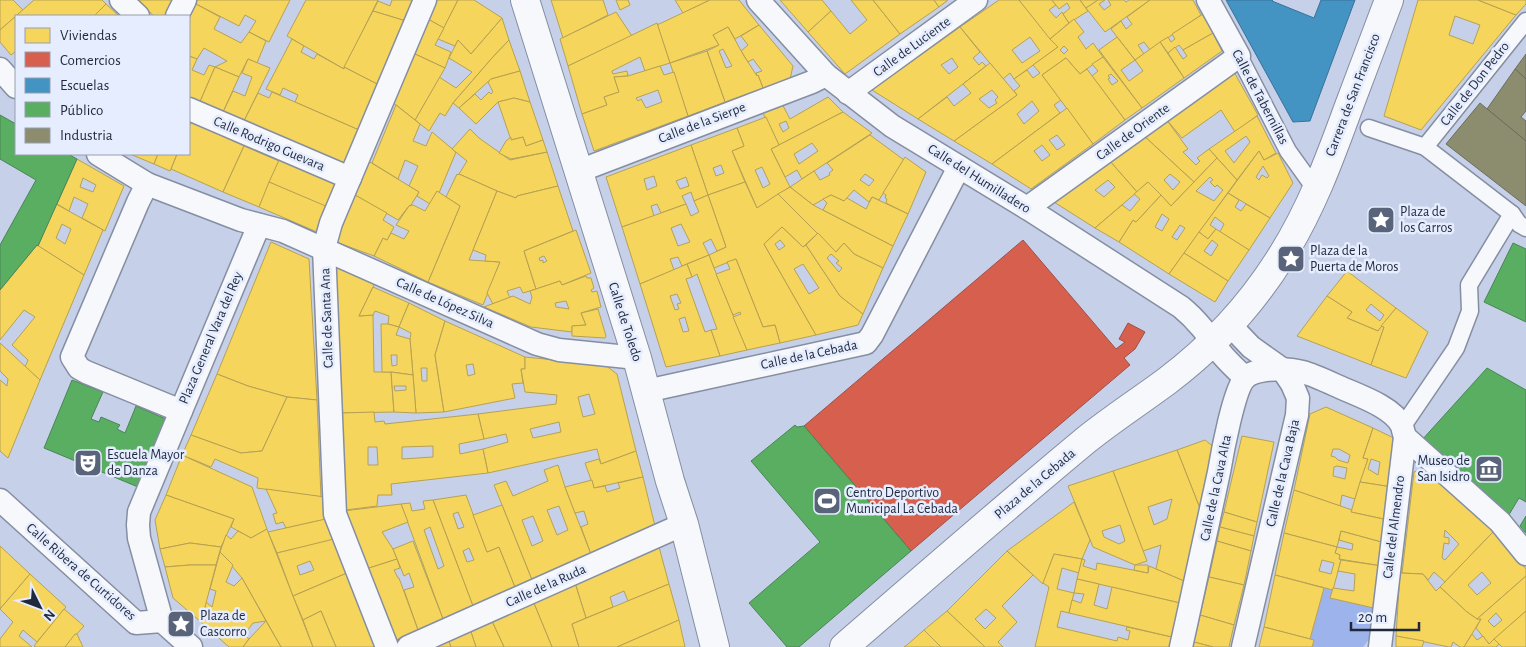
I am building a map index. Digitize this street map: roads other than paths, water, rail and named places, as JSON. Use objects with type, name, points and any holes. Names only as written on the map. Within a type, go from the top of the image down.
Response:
[{"type":"street","points":[[121,0],[137,15]]},
{"type":"street","points":[[178,15],[185,0]]},
{"type":"street","name":"Calle de Santa Ana","points":[[387,647],[335,514],[324,248],[331,223],[425,0]]},
{"type":"street","name":"Calle de Toledo","points":[[525,0],[637,358],[670,481],[684,524],[715,647]]},
{"type":"street","name":"Calle del Humilladero","points":[[758,0],[826,75],[892,126],[1027,208],[1181,307],[1194,318],[1221,333]]},
{"type":"street","name":"Calle de Luciente","points":[[848,93],[976,0]]},
{"type":"street","name":"Calle de Tabernillas","points":[[1208,0],[1288,151],[1316,190]]},
{"type":"street","name":"Carrera de San Francisco","points":[[1316,190],[1330,159],[1389,0]]},
{"type":"street","name":"Calle de Don Pedro","points":[[1425,147],[1526,21]]},
{"type":"street","name":"Calle de Oriente","points":[[1027,208],[1239,56]]},
{"type":"street","points":[[0,69],[15,87]]},
{"type":"street","name":"Calle de la Sierpe","points":[[579,171],[826,75]]},
{"type":"street","name":"Calle Rodrigo Guevara","points":[[190,109],[350,178]]},
{"type":"street","points":[[1369,128],[1425,147],[1519,222],[1470,286],[1470,312],[1456,348],[1407,420],[1403,431]]},
{"type":"street","points":[[103,156],[147,184],[259,225]]},
{"type":"street","name":"Calle de la Cebada","points":[[646,392],[866,343],[872,335],[959,167]]},
{"type":"street","name":"Plaza General Vara del Rey","points":[[147,184],[72,357],[79,368],[86,372],[181,411],[259,225]]},
{"type":"street","points":[[1316,190],[1307,212],[1282,257],[1250,300],[1221,333],[1221,353],[1245,378],[1257,371],[1296,370],[1310,374],[1384,408],[1395,417],[1403,431],[1500,522],[1526,554]]},
{"type":"street","name":"Calle de López Silva","points":[[259,225],[283,231],[324,248],[537,344],[559,350],[637,358]]},
{"type":"street","name":"Calle de la Cava Baja","points":[[1221,333],[1250,347],[1282,369],[1292,384],[1298,398],[1297,415],[1243,647]]},
{"type":"street","name":"Plaza de la Cebada","points":[[844,647],[1088,439],[1168,380],[1221,333]]},
{"type":"street","name":"Calle de la Cava Alta","points":[[1182,647],[1228,428],[1237,394],[1245,378]]},
{"type":"street","points":[[181,411],[139,512],[138,526],[139,538],[162,621],[192,647]]},
{"type":"street","name":"Calle del Almendro","points":[[1380,647],[1403,431]]},
{"type":"street","name":"Calle Ribera de Curtidores","points":[[0,500],[136,623],[162,621]]},
{"type":"street","name":"Calle de la Ruda","points":[[408,647],[684,524]]},
{"type":"place","name":"Plaza de los Carros","points":[[1381,220]]},
{"type":"place","name":"Plaza de la Puerta de Moros","points":[[1291,259]]},
{"type":"place","name":"Escuela Mayor de Danza","points":[[88,463]]},
{"type":"place","name":"Museo de San Isidro","points":[[1489,469]]},
{"type":"place","name":"Centro Deportivo Municipal La Cebada","points":[[827,501]]},
{"type":"place","name":"Plaza de Cascorro","points":[[181,624]]}]
